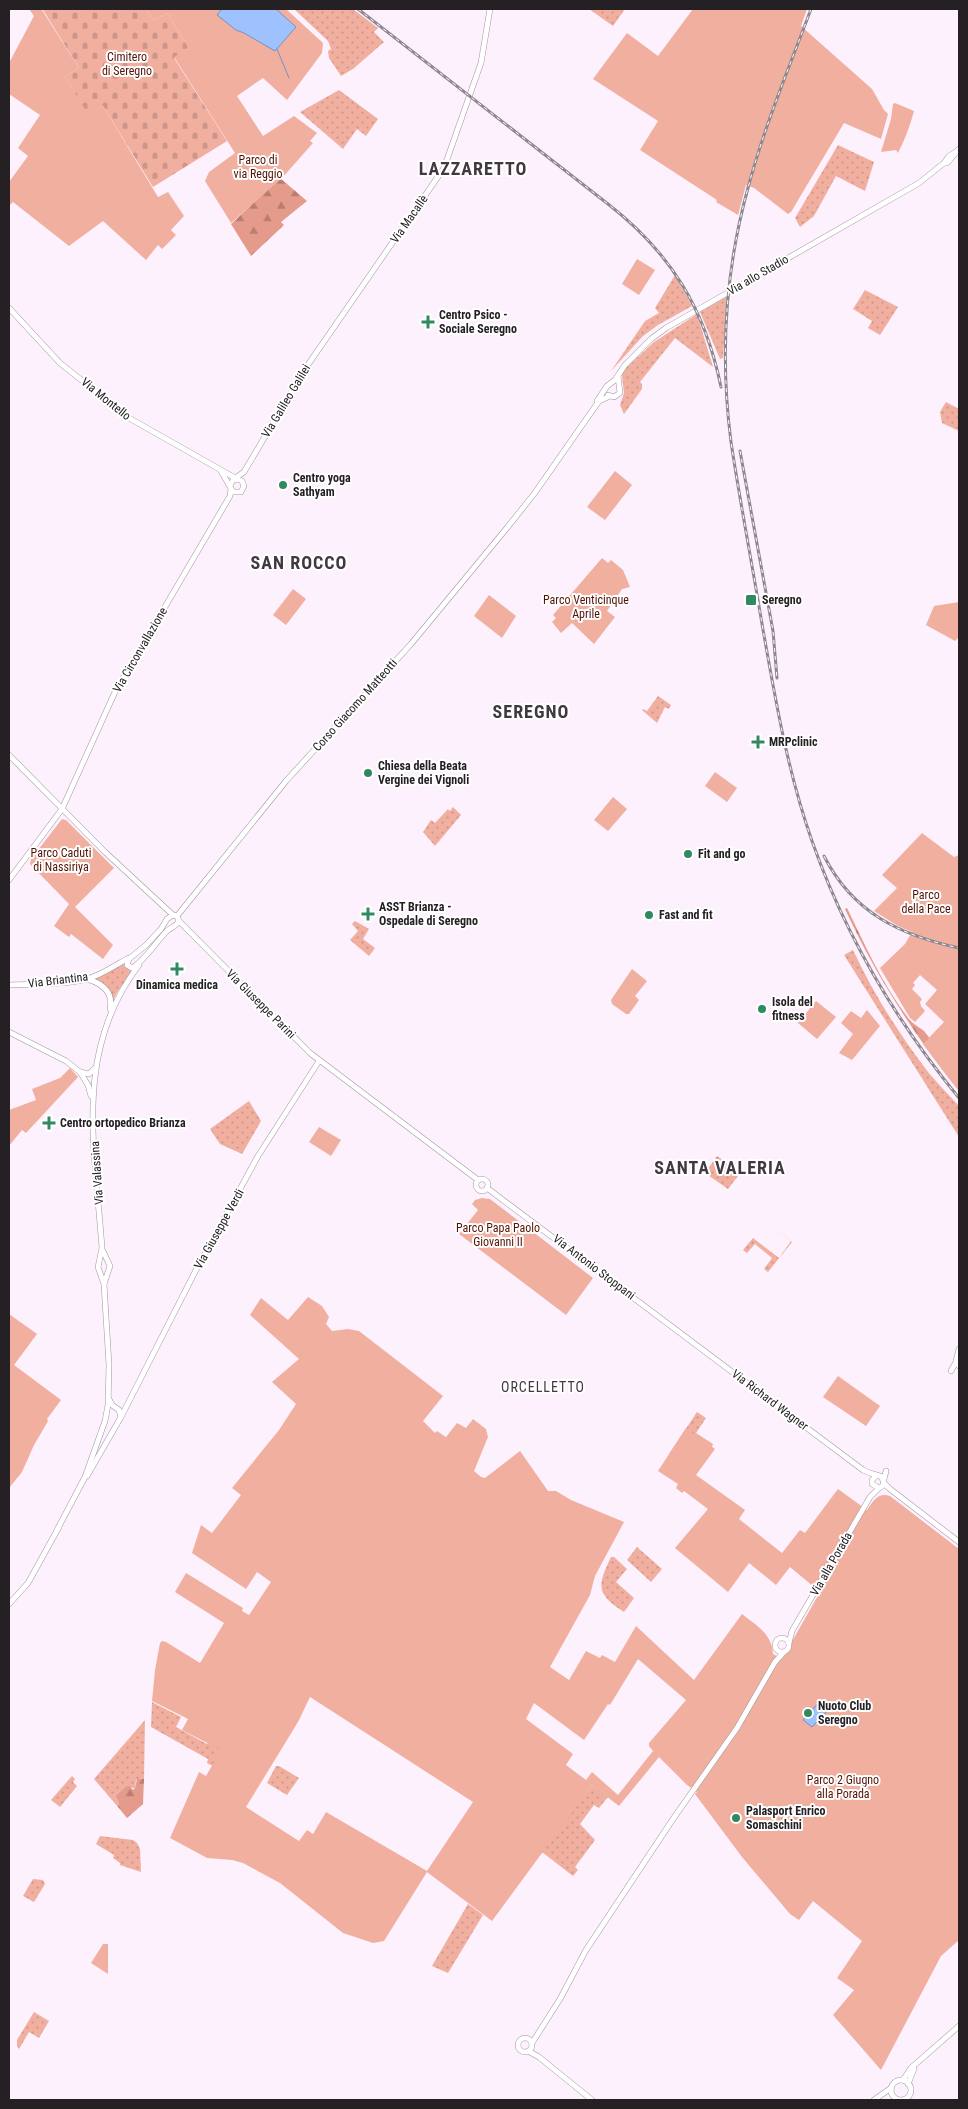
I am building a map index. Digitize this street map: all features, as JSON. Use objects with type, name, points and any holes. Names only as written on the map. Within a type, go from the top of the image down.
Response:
[{"type":"street","name":"Via Macallè","points":[[331,331],[444,168],[481,62],[490,9]]},
{"type":"street","name":"Via allo Stadio","points":[[534,494],[607,387],[613,383],[625,365],[646,344],[672,324],[909,188],[944,163],[947,163],[958,151]]},
{"type":"street","name":"Via Montello","points":[[9,308],[60,363],[129,418],[220,470],[238,478]]},
{"type":"street","name":"Via Galileo Galilei","points":[[230,487],[231,482],[244,472],[301,375],[331,331]]},
{"type":"street","points":[[618,376],[619,386]]},
{"type":"street","points":[[613,383],[619,386]]},
{"type":"street","name":"Via allo Stadio","points":[[582,424],[599,401],[610,396],[616,397],[619,394],[619,386]]},
{"type":"street","points":[[607,387],[606,392],[610,396]]},
{"type":"street","name":"Via Montello","points":[[220,470],[230,487],[237,493]]},
{"type":"street","points":[[230,496],[244,489],[238,478]]},
{"type":"street","name":"Via Circonvallazione","points":[[9,880],[62,808],[115,692],[230,496],[230,487]]},
{"type":"street","name":"Corso Giacomo Matteotti","points":[[176,918],[286,781],[411,644],[534,494]]},
{"type":"street","name":"Via Giuseppe Parini","points":[[9,755],[319,1061]]},
{"type":"street","name":"Via Giuseppe Parini","points":[[154,899],[167,919]]},
{"type":"street","points":[[132,956],[127,964],[132,968],[170,928],[176,926],[176,918]]},
{"type":"street","name":"Via Briantina","points":[[9,985],[46,984],[87,979],[111,969],[132,956],[161,929],[167,919],[176,918]]},
{"type":"street","name":"Via Giuseppe Parini","points":[[170,928],[181,929],[204,947]]},
{"type":"street","name":"Via Valassina","points":[[103,1033],[120,994],[149,952]]},
{"type":"street","name":"Via Valassina","points":[[87,979],[102,985],[110,996],[111,1003],[95,1068],[92,1098],[102,1248]]},
{"type":"street","points":[[9,1032],[66,1061],[80,1072],[89,1074],[95,1068]]},
{"type":"street","points":[[319,1061],[478,1180],[485,1180],[488,1184],[487,1188],[482,1191],[478,1190],[476,1185],[478,1180]]},
{"type":"street","name":"Via Giuseppe Verdi","points":[[9,1604],[28,1583],[119,1419],[258,1156],[319,1061]]},
{"type":"street","name":"Via Valassina","points":[[80,1072],[88,1085],[92,1098]]},
{"type":"street","name":"Via Antonio Stoppani","points":[[487,1188],[676,1330]]},
{"type":"street","points":[[102,1248],[110,1266],[104,1284]]},
{"type":"street","points":[[102,1248],[98,1267],[104,1284],[110,1365],[106,1410]]},
{"type":"street","points":[[100,1262],[108,1261]]},
{"type":"street","points":[[101,1272],[109,1271]]},
{"type":"street","name":"Via Richard Wagner","points":[[676,1330],[959,1542]]},
{"type":"street","points":[[958,1365],[959,1349]]},
{"type":"street","points":[[105,1416],[110,1422],[119,1419],[116,1408],[110,1403],[108,1397]]},
{"type":"street","name":"Via Giuseppe Verdi","points":[[57,1530],[85,1477],[101,1434],[106,1410],[116,1408],[127,1402]]},
{"type":"street","name":"Via Richard Wagner","points":[[864,1470],[872,1483]]},
{"type":"street","points":[[872,1483],[880,1481]]},
{"type":"street","points":[[872,1483],[880,1481]]},
{"type":"street","name":"Via alla Porada","points":[[789,1643],[792,1631],[880,1481]]},
{"type":"street","name":"Via alla Porada","points":[[870,1497],[872,1483]]},
{"type":"street","name":"Via alla Porada","points":[[783,1638],[792,1631]]},
{"type":"street","points":[[528,2051],[536,2034],[560,1999],[586,1950],[737,1728],[775,1662],[788,1650],[789,1643],[783,1638],[776,1641],[775,1662]]},
{"type":"street","points":[[775,1647],[779,1651],[784,1652]]},
{"type":"street","points":[[874,2100],[891,2088],[897,2081],[903,2080],[917,2064],[959,2026]]},
{"type":"street","points":[[536,2034],[521,2039],[518,2045],[521,2051],[528,2051],[539,2057],[592,2100]]},
{"type":"street","points":[[527,2038],[539,2057]]},
{"type":"street","points":[[882,2094],[904,2100],[910,2093],[908,2084],[917,2064]]},
{"type":"street","points":[[903,2080],[908,2084]]},
{"type":"street","points":[[891,2088],[895,2098]]},
{"type":"green space","points":[[29,9],[44,9],[42,10],[79,68],[65,77],[88,114],[103,106],[158,197],[168,192],[184,216],[171,230],[176,235],[162,249],[158,245],[146,260],[103,221],[69,246],[13,202],[9,206],[9,182],[28,156],[18,148],[40,115],[9,94],[9,63],[34,16]]},
{"type":"green space","name":"Cimitero di Seregno","points":[[146,9],[154,21],[167,13],[189,48],[174,58],[227,141],[153,187],[103,106],[88,115],[65,77],[79,68],[43,10]]},
{"type":"green space","name":"Parco di via Reggio","points":[[146,9],[286,9],[323,43],[322,53],[287,100],[263,78],[237,96],[263,136],[294,116],[317,133],[310,141],[313,143],[282,178],[231,223],[205,181],[209,172],[235,153],[174,57],[189,48],[167,13],[154,21]]},
{"type":"green space","points":[[294,9],[353,9],[378,28],[374,32],[384,42],[353,69],[341,76],[329,58],[328,51],[331,49],[328,41]]},
{"type":"green space","points":[[589,9],[625,9],[613,26]]},
{"type":"green space","points":[[693,9],[807,9],[801,26],[872,89],[888,114],[881,139],[844,123],[791,212],[788,214],[754,188],[746,185],[738,215],[640,150],[658,121],[593,79],[627,33],[658,56]]},
{"type":"green space","points":[[339,90],[378,119],[366,136],[357,129],[343,149],[300,112]]},
{"type":"green space","points":[[895,103],[914,111],[898,153],[896,150],[881,152],[891,119],[893,104]]},
{"type":"green space","points":[[838,145],[874,162],[865,191],[836,176],[814,216],[800,227],[795,218]]},
{"type":"green space","points":[[280,178],[307,201],[281,222],[284,225],[251,256],[231,224]]},
{"type":"green space","points":[[637,259],[655,270],[639,295],[622,284]]},
{"type":"green space","points":[[675,275],[692,306],[658,325],[643,336],[611,371],[645,321],[659,313],[655,308]]},
{"type":"green space","points":[[865,290],[898,307],[880,335],[868,328],[872,321],[853,309]]},
{"type":"green space","points":[[727,296],[723,358],[720,359],[700,312]]},
{"type":"green space","points":[[697,314],[713,367],[675,338],[640,382],[642,389],[624,414],[620,405],[624,393],[622,376],[624,370],[654,342]]},
{"type":"green space","points":[[946,402],[959,409],[959,431],[942,423],[940,412]]},
{"type":"green space","points":[[615,471],[632,485],[605,520],[587,507]]},
{"type":"green space","name":"Parco Venticinque Aprile","points":[[602,558],[608,563],[611,560],[623,570],[630,587],[622,589],[607,611],[615,617],[594,644],[572,623],[561,633],[552,622],[556,618],[553,615]]},
{"type":"green space","points":[[293,589],[306,599],[286,625],[273,615]]},
{"type":"green space","points":[[489,595],[516,616],[502,638],[474,616]]},
{"type":"green space","points":[[959,602],[959,637],[955,641],[926,625],[934,606]]},
{"type":"green space","points":[[658,696],[671,705],[669,709],[665,707],[657,723],[642,710],[647,711]]},
{"type":"green space","points":[[715,772],[737,788],[727,802],[705,786]]},
{"type":"green space","points":[[613,797],[627,809],[608,831],[594,820]]},
{"type":"green space","points":[[453,807],[461,815],[435,846],[423,832],[431,820],[435,823],[448,809],[450,811]]},
{"type":"green space","name":"Parco Caduti di Nassiriya","points":[[62,819],[66,820],[114,868],[75,907],[113,945],[103,959],[71,934],[69,937],[54,926],[69,904],[30,864],[31,859]]},
{"type":"green space","name":"Parco della Pace","points":[[922,833],[954,857],[959,855],[959,1091],[923,1044],[944,1022],[925,1004],[937,990],[920,975],[913,983],[915,985],[912,989],[922,999],[920,1002],[921,1006],[925,1011],[915,1022],[910,1018],[880,968],[905,944],[912,932],[898,926],[874,911],[897,888],[882,875]]},
{"type":"green space","points":[[847,908],[891,993],[909,1019],[924,1031],[939,1052],[959,1091],[926,1048],[896,1003],[869,957],[845,909]]},
{"type":"green space","points":[[355,921],[369,929],[363,939],[375,948],[369,956],[350,940],[358,931],[352,924]]},
{"type":"green space","points":[[853,950],[887,1013],[907,1043],[928,1072],[959,1106],[959,1137],[844,955]]},
{"type":"green space","points":[[125,962],[126,965],[134,969],[113,1002],[107,987],[94,979]]},
{"type":"green space","points":[[632,969],[647,981],[635,996],[639,1000],[629,1014],[626,1014],[612,1004],[611,1000]]},
{"type":"green space","points":[[816,1001],[836,1017],[817,1039],[798,1023]]},
{"type":"green space","points":[[867,1010],[880,1026],[852,1060],[839,1053],[853,1034],[841,1023],[851,1011],[861,1018]]},
{"type":"green space","points":[[70,1068],[78,1077],[26,1133],[22,1130],[9,1146],[9,1110],[36,1100],[32,1089],[60,1078]]},
{"type":"green space","points":[[249,1101],[261,1121],[242,1154],[220,1144],[210,1129]]},
{"type":"green space","points":[[319,1127],[341,1140],[331,1156],[309,1142]]},
{"type":"green space","points":[[717,1156],[741,1172],[728,1189],[705,1173]]},
{"type":"green space","name":"Parco Papa Paolo Giovanni II","points":[[482,1198],[490,1199],[593,1278],[566,1315],[459,1234],[478,1210],[472,1204],[475,1200]]},
{"type":"green space","points":[[753,1238],[779,1258],[792,1242],[768,1272],[764,1269],[772,1258],[755,1244],[747,1253],[743,1250]]},
{"type":"green space","name":"Parco 2 Giugno alla Porada","points":[[308,1297],[322,1306],[329,1317],[326,1324],[332,1331],[348,1329],[359,1331],[443,1396],[423,1421],[435,1433],[437,1431],[446,1437],[457,1423],[466,1428],[473,1419],[486,1429],[488,1437],[474,1471],[481,1477],[485,1478],[520,1451],[548,1491],[556,1491],[571,1500],[624,1522],[595,1576],[590,1595],[550,1667],[569,1680],[586,1651],[600,1658],[602,1655],[615,1662],[636,1626],[694,1680],[742,1614],[763,1631],[770,1641],[773,1654],[782,1659],[820,1592],[790,1567],[776,1585],[749,1563],[728,1592],[675,1548],[708,1509],[684,1491],[682,1493],[676,1488],[678,1484],[658,1471],[686,1428],[715,1449],[696,1475],[745,1510],[739,1519],[782,1553],[800,1530],[805,1533],[838,1489],[867,1510],[879,1496],[890,1496],[959,1549],[959,1940],[941,1956],[881,2070],[833,2015],[854,1990],[837,1978],[862,1941],[813,1901],[799,1920],[790,1914],[742,1857],[695,1794],[697,1792],[687,1785],[659,1757],[619,1806],[592,1785],[492,1921],[427,1872],[384,1941],[373,1943],[343,1933],[280,1883],[243,1863],[207,1858],[170,1838],[199,1772],[206,1776],[221,1750],[182,1730],[188,1719],[152,1701],[160,1643],[162,1641],[166,1642],[200,1663],[224,1623],[175,1592],[186,1573],[243,1608],[242,1611],[249,1615],[271,1582],[257,1572],[246,1589],[192,1553],[201,1525],[212,1533],[241,1495],[232,1488],[279,1430],[296,1404],[272,1382],[299,1359],[250,1315],[261,1298],[288,1320]],"holes":[[[638,1659],[686,1700],[649,1743],[653,1751],[618,1795],[592,1772],[586,1780],[566,1765],[573,1754],[526,1719],[534,1703],[584,1740],[608,1704],[610,1705]],[[310,1697],[473,1802],[427,1871],[326,1812],[313,1834],[307,1830],[299,1841],[246,1807],[298,1722]]]},
{"type":"green space","points":[[9,1314],[37,1334],[14,1365],[61,1400],[47,1419],[48,1421],[34,1445],[22,1472],[9,1488]]},
{"type":"green space","points":[[838,1376],[880,1406],[866,1426],[823,1397]]},
{"type":"green space","points":[[697,1412],[706,1418],[696,1433],[713,1444],[712,1447],[669,1454]]},
{"type":"green space","points":[[637,1547],[662,1569],[651,1582],[627,1560]]},
{"type":"green space","points":[[611,1557],[614,1557],[627,1569],[616,1582],[634,1598],[624,1612],[608,1600],[602,1589],[603,1575]]},
{"type":"green space","points":[[152,1702],[181,1717],[176,1727],[207,1744],[213,1732],[235,1778],[207,1763],[208,1759],[151,1727]]},
{"type":"green space","points":[[145,1720],[144,1779],[136,1780],[135,1788],[125,1787],[115,1796],[119,1802],[118,1807],[94,1779]]},
{"type":"green space","points":[[276,1766],[299,1778],[287,1795],[267,1783]]},
{"type":"green space","points":[[72,1776],[75,1779],[73,1782],[77,1786],[60,1807],[51,1800]]},
{"type":"green space","points":[[137,1779],[144,1779],[143,1804],[127,1818],[118,1807],[119,1802],[115,1796],[125,1787],[130,1786],[133,1790]]},
{"type":"green space","points":[[592,1785],[608,1797],[599,1808],[594,1805],[580,1824],[595,1840],[575,1867],[578,1870],[573,1876],[533,1845],[570,1814]]},
{"type":"green space","points":[[100,1836],[133,1840],[137,1843],[140,1849],[141,1872],[120,1865],[113,1858],[114,1855],[96,1844]]},
{"type":"green space","points":[[33,1879],[43,1880],[45,1884],[34,1902],[23,1896]]},
{"type":"green space","points":[[468,1904],[483,1915],[448,1973],[432,1966]]},
{"type":"green space","points":[[103,1944],[108,1944],[108,1974],[91,1963]]},
{"type":"green space","points":[[34,2012],[49,2021],[39,2038],[29,2032],[19,2049],[17,2040]]},
{"type":"water","points":[[222,9],[276,9],[296,27],[275,51],[236,30],[217,15]]},
{"type":"water","points":[[822,1699],[831,1707],[812,1727],[803,1720]]},
{"type":"waterway","points":[[277,49],[289,78]]},
{"type":"railway","points":[[358,9],[608,204],[650,242],[667,263],[695,308],[714,359],[721,387]]},
{"type":"railway","points":[[811,9],[762,143],[748,188],[734,251],[725,346],[731,442],[777,706],[795,787],[812,841],[840,910],[874,976],[914,1039],[959,1098]]},
{"type":"railway","points":[[740,451],[773,631],[777,678]]},
{"type":"railway","points":[[824,856],[849,893],[880,918],[917,936],[959,948]]},
{"type":"place","name":"Centro Psico - Sociale Seregno","points":[[428,322]]},
{"type":"place","name":"Centro yoga Sathyam","points":[[283,485]]},
{"type":"place","name":"Seregno","points":[[751,600]]},
{"type":"place","name":"MRPclinic","points":[[758,742]]},
{"type":"place","name":"Chiesa della Beata Vergine dei Vignoli","points":[[368,773]]},
{"type":"place","name":"Fit and go","points":[[688,854]]},
{"type":"place","name":"ASST Brianza - Ospedale di Seregno","points":[[368,914]]},
{"type":"place","name":"Fast and fit","points":[[649,915]]},
{"type":"place","name":"Dinamica medica","points":[[177,969]]},
{"type":"place","name":"Isola del fitness","points":[[762,1009]]},
{"type":"place","name":"Centro ortopedico Brianza","points":[[49,1123]]},
{"type":"place","name":"Nuoto Club Seregno","points":[[808,1713]]},
{"type":"place","name":"Palasport Enrico Somaschini","points":[[736,1818]]},
{"type":"district","name":"LAZZARETTO","points":[[473,168]]},
{"type":"district","name":"SAN ROCCO","points":[[299,562]]},
{"type":"district","name":"SEREGNO","points":[[531,711]]},
{"type":"district","name":"SANTA VALERIA","points":[[720,1167]]},
{"type":"district","name":"ORCELLETTO","points":[[543,1387]]}]
